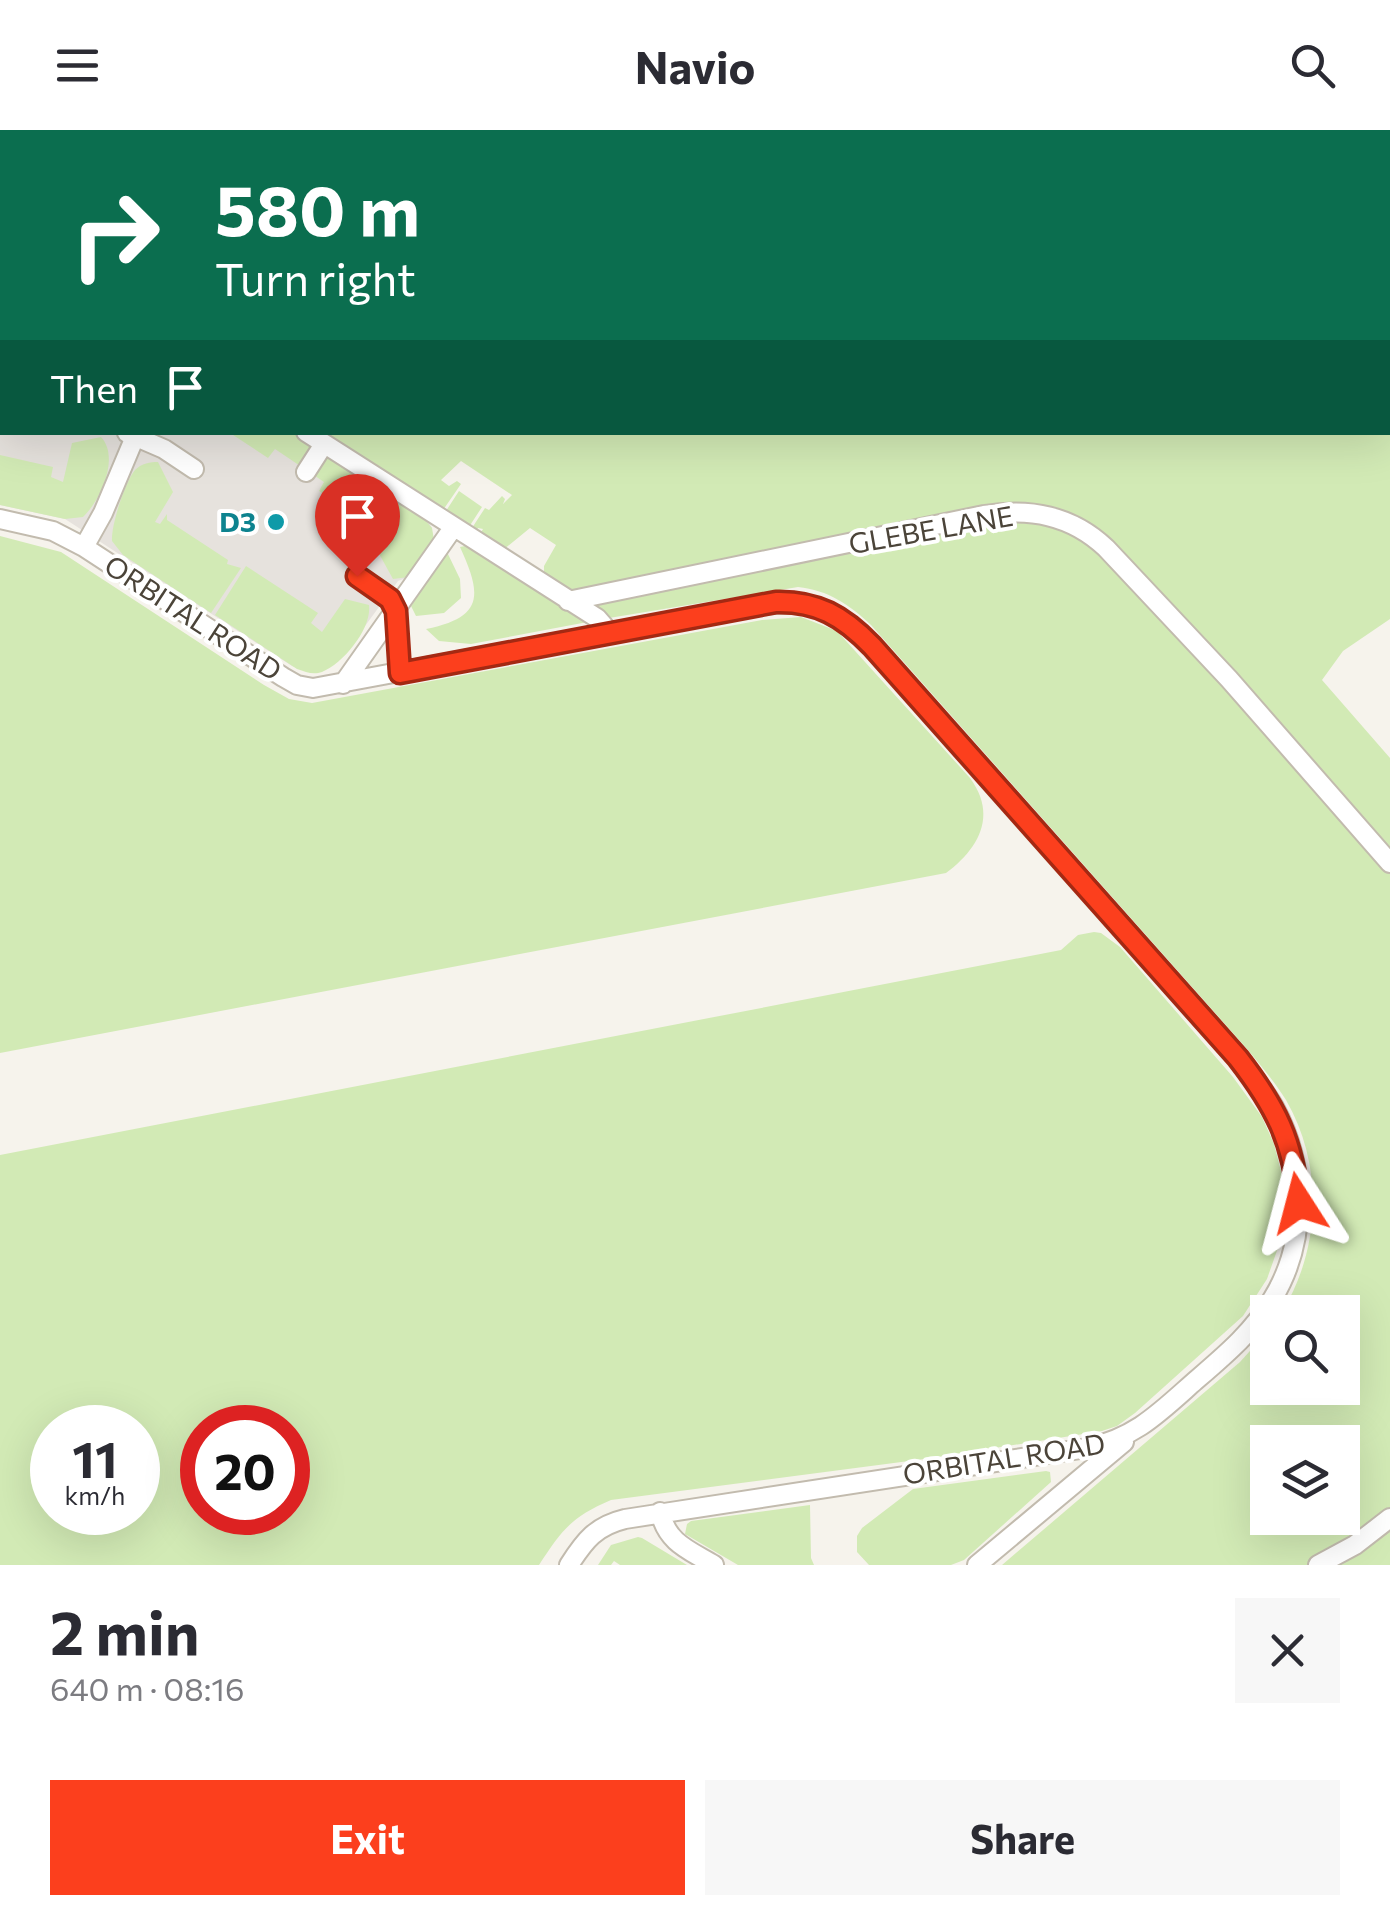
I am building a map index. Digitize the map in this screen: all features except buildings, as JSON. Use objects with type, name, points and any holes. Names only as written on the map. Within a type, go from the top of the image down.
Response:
[{"type":"street","points":[[84,547],[104,512],[133,435]]},
{"type":"street","points":[[135,435],[194,468]]},
{"type":"street","points":[[310,435],[604,622],[610,633]]},
{"type":"street","points":[[306,472],[324,444]]},
{"type":"street","name":"GLEBE LANE","points":[[568,601],[984,516],[1017,512],[1060,518],[1106,548],[1229,679],[1390,863]]},
{"type":"street","name":"ORBITAL ROAD","points":[[0,518],[53,531],[84,547],[297,685],[313,688],[776,602],[809,604],[839,616],[872,646],[1079,889],[1259,1084],[1287,1136],[1296,1170],[1296,1237],[1274,1297],[1227,1353],[1147,1423],[1125,1438],[1087,1448],[660,1512],[597,1528],[569,1565]]},
{"type":"street","points":[[343,684],[453,528]]},
{"type":"street","points":[[357,576],[390,599],[396,611],[400,673]]},
{"type":"street","points":[[976,1565],[1147,1423]]},
{"type":"street","points":[[660,1512],[675,1542],[714,1565]]},
{"type":"street","points":[[1318,1565],[1355,1545],[1390,1518]]},
{"type":"shaded area","points":[[0,435],[298,435],[432,528],[409,577],[398,581],[346,652],[325,670],[311,673],[292,666],[65,519],[0,505]]},
{"type":"green space","points":[[233,435],[298,435],[421,515],[432,528],[434,540],[409,577],[393,579],[377,550],[394,522],[389,519],[381,531],[319,491],[324,482],[275,449],[268,458]]},
{"type":"green space","points":[[318,435],[1390,435],[1390,619],[1343,651],[1322,680],[1390,758],[1390,858],[1119,554],[1046,510],[574,595],[544,576],[544,566],[556,545],[530,528],[503,550],[478,537],[483,529],[478,528],[474,534],[470,531],[485,508],[489,510],[502,496],[503,504],[512,495],[461,461],[441,480],[449,486],[457,481],[461,484],[441,513]]},
{"type":"green space","points":[[101,437],[109,456],[106,478],[83,517],[65,519],[0,505],[0,455],[53,467],[51,477],[63,482],[72,443]]},
{"type":"green space","points":[[158,462],[173,492],[155,522],[160,524],[167,514],[167,520],[228,560],[227,564],[241,568],[211,613],[123,555],[112,541],[116,515],[131,476],[140,466]]},
{"type":"green space","points":[[459,491],[482,507],[467,530],[444,514]]},
{"type":"green space","points":[[1015,515],[1084,533],[1390,868],[1390,1565],[1002,1565],[1250,1351],[1250,1405],[1360,1405],[1360,1295],[1291,1295],[1304,1261],[1313,1207],[1312,1179],[1298,1125],[1282,1093],[1248,1050],[855,611],[829,595],[798,587],[609,618],[587,604]]},
{"type":"green space","points":[[0,536],[61,552],[264,685],[289,699],[312,703],[762,620],[801,617],[837,631],[970,778],[983,806],[980,831],[967,853],[946,873],[0,1053]]},
{"type":"green space","points":[[465,546],[593,621],[471,644],[439,641],[426,629],[459,618],[473,602],[472,578],[460,547]]},
{"type":"green space","points":[[447,552],[460,579],[461,598],[444,613],[416,616],[411,606]]},
{"type":"green space","points":[[246,566],[318,613],[311,623],[322,632],[345,599],[369,605],[366,624],[355,644],[330,667],[310,673],[297,669],[215,615]]},
{"type":"green space","points":[[1094,932],[1120,947],[1233,1077],[1262,1117],[1283,1179],[1280,1242],[1267,1279],[1257,1295],[1250,1295],[1250,1305],[1243,1316],[1117,1426],[932,1458],[611,1500],[569,1526],[539,1565],[0,1565],[0,1155],[1061,950],[1078,935]]},
{"type":"green space","points":[[1050,1472],[1051,1482],[964,1560],[951,1565],[869,1565],[857,1552],[857,1536],[862,1528],[913,1489]]},
{"type":"green space","points":[[810,1505],[814,1565],[738,1565],[685,1534],[691,1521]]},
{"type":"green space","points":[[638,1537],[687,1565],[620,1565],[614,1561],[611,1565],[598,1565],[611,1545]]},
{"type":"place","name":"D3","points":[[276,522]]},
{"type":"route","points":[[357,576],[383,592],[396,611],[400,673],[776,602],[809,604],[839,616],[872,646],[1259,1084],[1287,1136],[1299,1203]]}]
